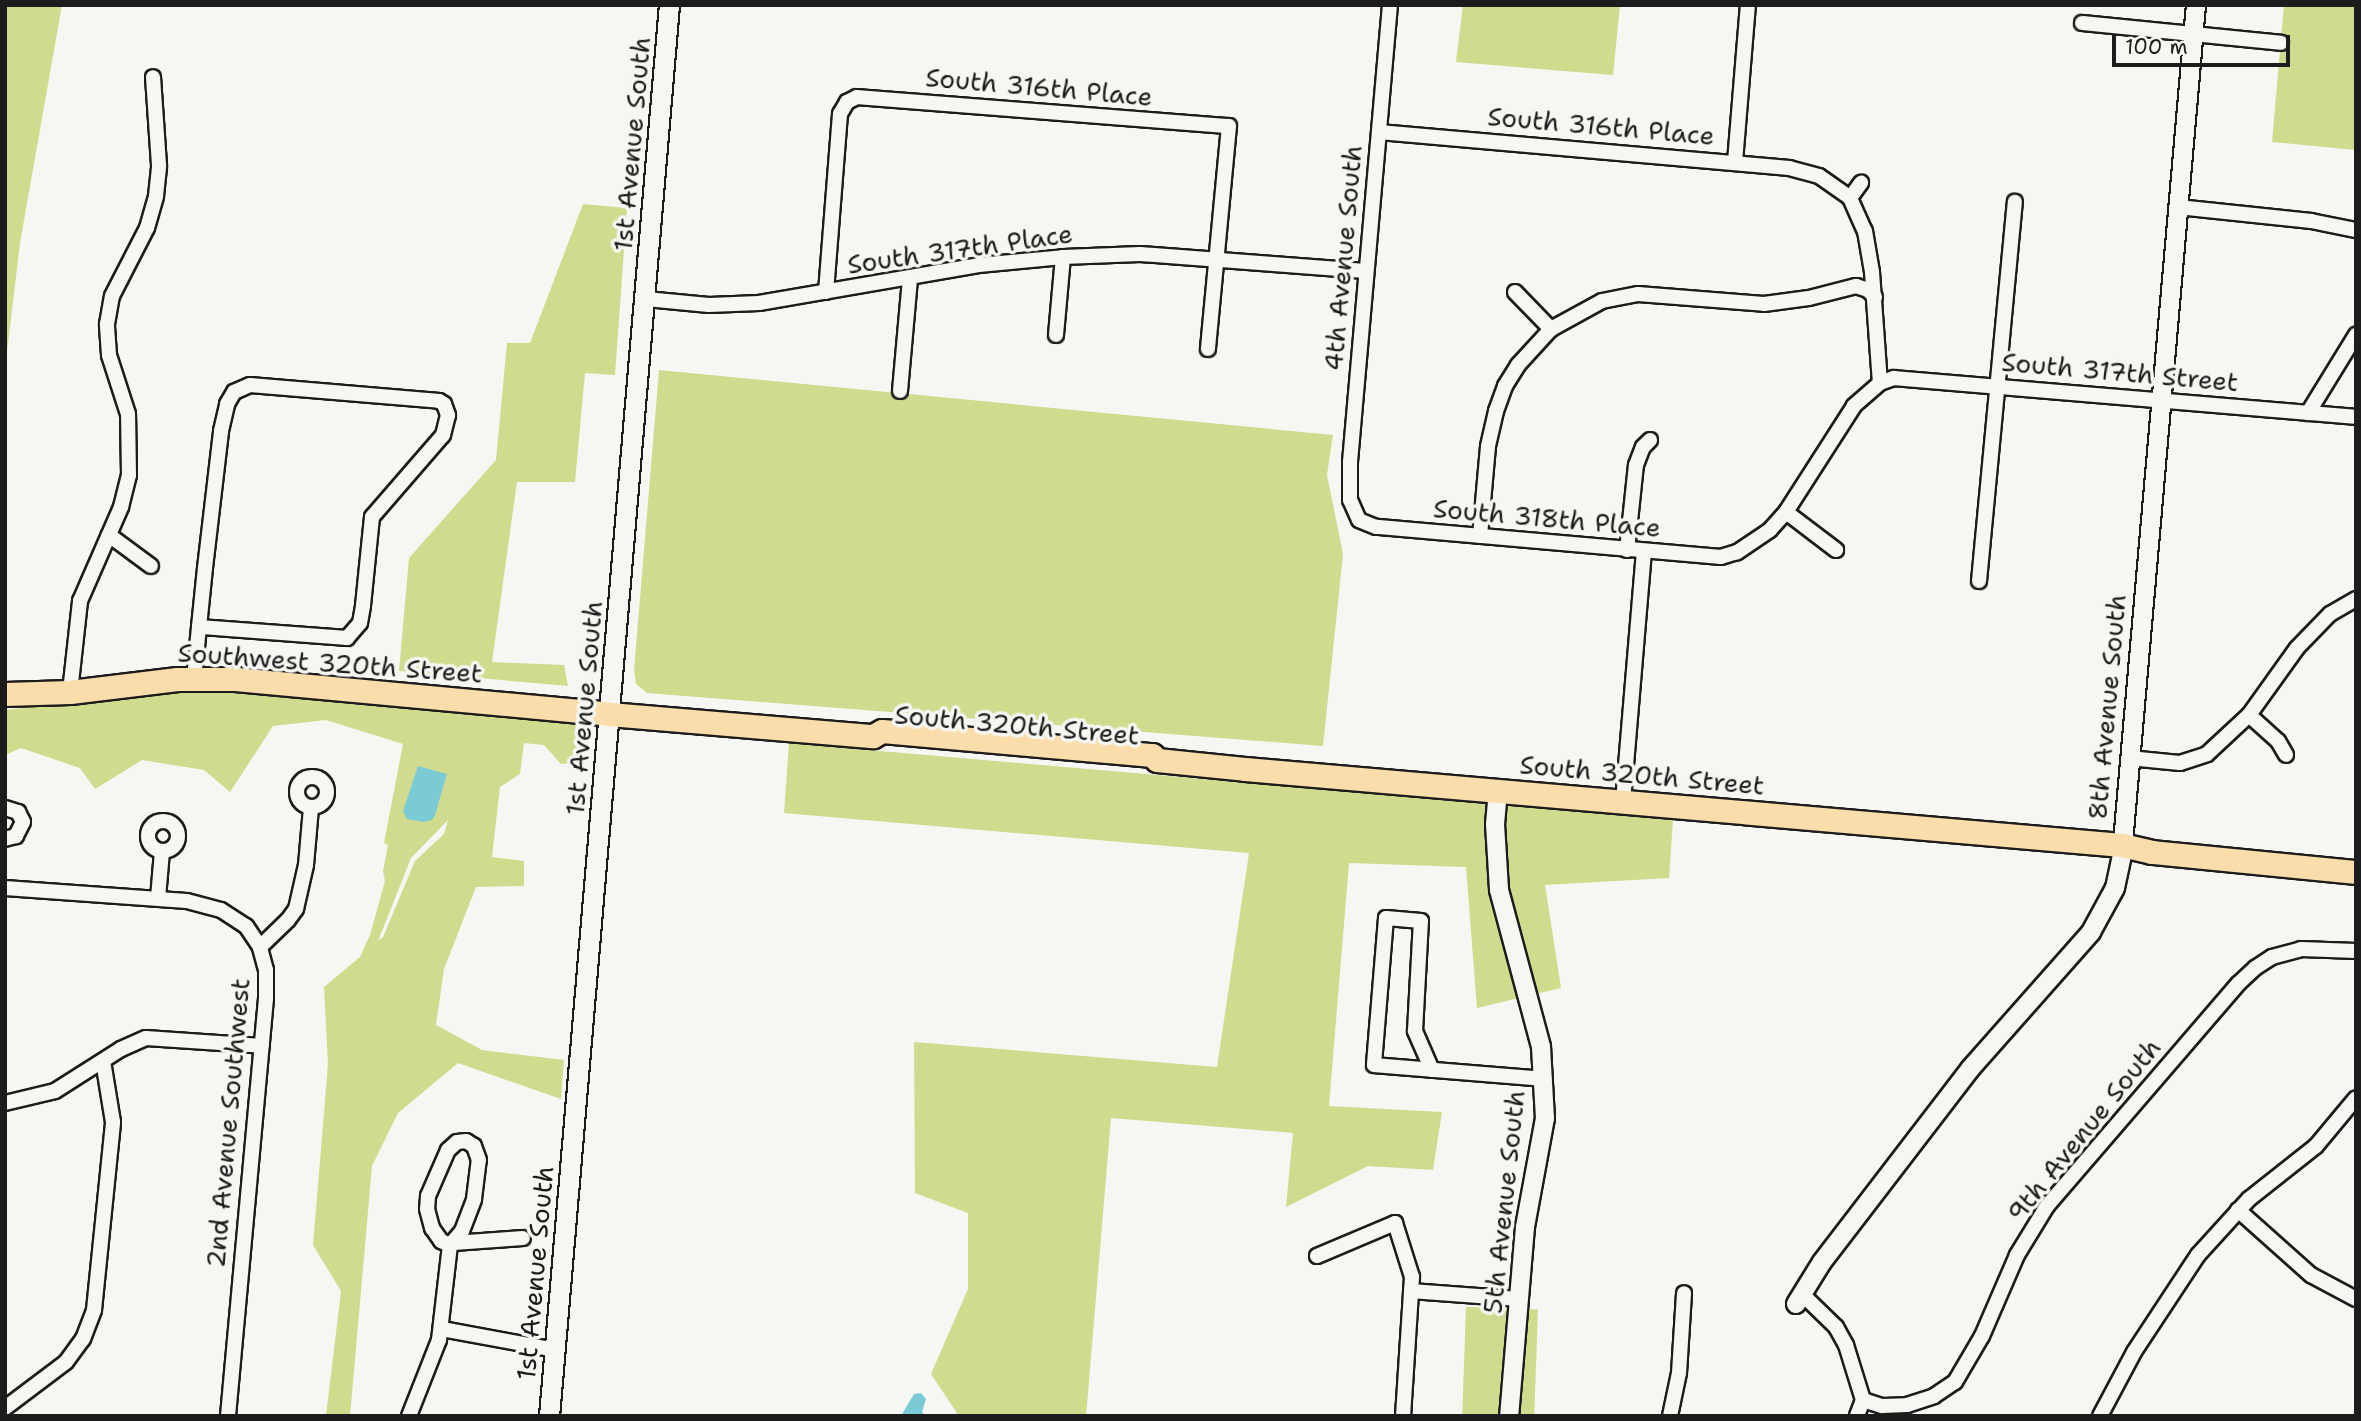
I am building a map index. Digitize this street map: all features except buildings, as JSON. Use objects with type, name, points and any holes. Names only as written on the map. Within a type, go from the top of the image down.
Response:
[{"type":"main road","name":"1st Avenue South","points":[[549,1416],[669,5]]},
{"type":"main road","name":"Southwest 320th Street","points":[[5,694],[70,692],[194,678],[331,687],[610,715]]},
{"type":"main road","name":"South 320th Street","points":[[610,715],[873,736],[883,744],[911,747],[1146,766],[1157,760],[2122,845],[2152,852],[2356,872]]},
{"type":"main road","name":"South 320th Street","points":[[2122,845],[2152,840],[2356,859]]},
{"type":"main road","points":[[2264,862],[2294,860],[2356,865]]},
{"type":"street","name":"4th Avenue South","points":[[1355,515],[1350,500],[1349,478],[1390,5]]},
{"type":"street","points":[[1735,162],[1748,5]]},
{"type":"street","name":"8th Avenue South","points":[[1800,1299],[1822,1262],[1970,1069],[2099,922],[2115,888],[2122,845],[2196,5]]},
{"type":"street","points":[[2082,23],[2281,43]]},
{"type":"street","points":[[70,692],[80,601],[126,491],[131,439],[127,407],[109,355],[107,324],[112,296],[147,228],[156,196],[159,165],[153,77]]},
{"type":"street","name":"South 316th Place","points":[[826,292],[840,114],[847,102],[857,97],[1229,126],[1216,259]]},
{"type":"street","name":"South 316th Place","points":[[1379,132],[1735,162],[1808,172],[1833,183],[1850,198]]},
{"type":"street","points":[[1836,550],[1786,512],[1854,406],[1880,383],[1875,297],[1865,231],[1850,198],[1861,183]]},
{"type":"street","points":[[1979,581],[2015,202]]},
{"type":"street","points":[[2178,207],[2311,221],[2356,230]]},
{"type":"street","name":"South 317th Place","points":[[646,299],[709,305],[759,303],[979,265],[1063,257],[1140,254],[1365,271]]},
{"type":"street","points":[[1056,335],[1063,257]]},
{"type":"street","points":[[1208,349],[1216,259]]},
{"type":"street","points":[[900,391],[910,279]]},
{"type":"street","points":[[1480,537],[1488,446],[1496,411],[1505,386],[1518,365],[1551,329],[1602,301],[1638,294],[1763,304],[1810,298],[1856,286],[1875,297]]},
{"type":"street","points":[[1515,292],[1551,329]]},
{"type":"street","points":[[2308,412],[2356,335]]},
{"type":"street","name":"South 317th Street","points":[[1880,383],[1894,378],[2356,417]]},
{"type":"street","points":[[194,678],[199,627],[224,412],[230,397],[238,389],[260,386],[439,401],[447,409],[446,428],[406,481],[372,517],[363,607],[359,623],[348,638],[199,627]]},
{"type":"street","points":[[1627,550],[1636,465],[1643,447],[1650,440]]},
{"type":"street","name":"South 318th Place","points":[[1355,515],[1370,526],[1708,558],[1737,552],[1770,530],[1786,512]]},
{"type":"street","points":[[108,535],[150,566]]},
{"type":"street","points":[[1623,801],[1644,552]]},
{"type":"street","points":[[2129,758],[2180,763],[2195,760],[2224,740],[2249,715],[2297,648],[2330,614],[2356,599]]},
{"type":"street","points":[[2249,715],[2278,741],[2286,755]]},
{"type":"street","name":"5th Avenue South","points":[[1498,790],[1495,824],[1499,890],[1541,1047],[1545,1118],[1525,1227],[1509,1416]]},
{"type":"street","points":[[5,808],[18,812],[23,822],[20,832],[6,839],[5,849]]},
{"type":"street","name":"2nd Avenue Southwest","points":[[228,1416],[262,1046],[266,970],[260,947],[296,909],[306,865],[311,808]]},
{"type":"street","points":[[158,898],[162,850]]},
{"type":"street","points":[[5,888],[187,901],[221,910],[246,926],[260,947]]},
{"type":"street","points":[[1432,1070],[1414,1026],[1421,921],[1386,918],[1374,1065],[1432,1070],[1544,1079]]},
{"type":"street","name":"9th Avenue South","points":[[1863,1400],[1882,1406],[1907,1405],[1934,1396],[1955,1382],[1982,1336],[2017,1255],[2047,1206],[2239,983],[2255,968],[2288,951],[2318,948],[2356,951]]},
{"type":"street","points":[[5,1102],[55,1091],[146,1038],[262,1046]]},
{"type":"street","points":[[5,1408],[66,1362],[83,1339],[94,1310],[113,1122],[103,1061]]},
{"type":"street","points":[[2100,1416],[2134,1352],[2184,1274],[2238,1210],[2303,1160],[2353,1107]]},
{"type":"street","points":[[409,1416],[432,1362],[442,1329],[452,1244],[469,1216],[478,1179],[477,1150],[466,1141],[457,1142],[448,1150],[428,1196],[427,1214],[432,1228],[441,1241],[452,1244],[523,1238]]},
{"type":"street","points":[[2238,1210],[2311,1275],[2356,1299]]},
{"type":"street","points":[[1317,1256],[1395,1223],[1411,1270],[1403,1416]]},
{"type":"street","points":[[1411,1291],[1519,1298]]},
{"type":"street","points":[[1670,1416],[1679,1373],[1684,1293]]},
{"type":"street","points":[[1800,1299],[1836,1327],[1846,1345],[1863,1400],[1857,1416]]},
{"type":"street","points":[[442,1329],[555,1350]]},
{"type":"green space","points":[[5,5],[62,5],[20,243],[5,369]]},
{"type":"green space","points":[[1463,5],[1620,5],[1613,75],[1456,62]]},
{"type":"green space","points":[[2284,5],[2356,5],[2356,150],[2272,142]]},
{"type":"green space","points":[[583,204],[627,208],[615,375],[585,373],[575,482],[517,482],[492,662],[564,665],[568,686],[399,671],[409,558],[496,460],[507,343],[530,343]]},
{"type":"green space","points":[[659,370],[1333,435],[1327,475],[1343,554],[1323,746],[647,693],[636,684],[634,670]]},
{"type":"green space","points":[[178,692],[262,693],[575,723],[583,762],[561,764],[544,745],[524,743],[520,774],[500,787],[492,857],[524,861],[524,886],[476,887],[444,969],[436,1025],[482,1050],[564,1060],[561,1099],[458,1063],[398,1113],[372,1166],[350,1416],[326,1416],[341,1291],[313,1245],[328,1064],[324,987],[360,957],[370,935],[385,881],[383,871],[388,845],[384,843],[403,744],[326,720],[273,726],[230,792],[204,770],[142,760],[95,789],[80,768],[21,748],[5,755],[5,710]],"holes":[[[448,820],[444,834],[415,861],[383,937],[378,941],[411,858]]]},
{"type":"green space","points":[[789,743],[1673,820],[1669,878],[1545,885],[1561,988],[1477,1008],[1466,867],[1349,863],[1329,1106],[1442,1112],[1433,1170],[1368,1166],[1286,1207],[1293,1133],[1111,1118],[1086,1416],[959,1416],[931,1374],[968,1289],[968,1213],[915,1193],[914,1042],[1217,1067],[1249,853],[784,813]]},
{"type":"green space","points":[[1466,1307],[1538,1310],[1534,1416],[1462,1416]]},
{"type":"water","points":[[418,766],[447,774],[435,815],[432,820],[424,822],[407,819],[403,811]]},
{"type":"water","points":[[921,1393],[926,1399],[922,1412],[926,1416],[901,1416],[914,1394]]}]
